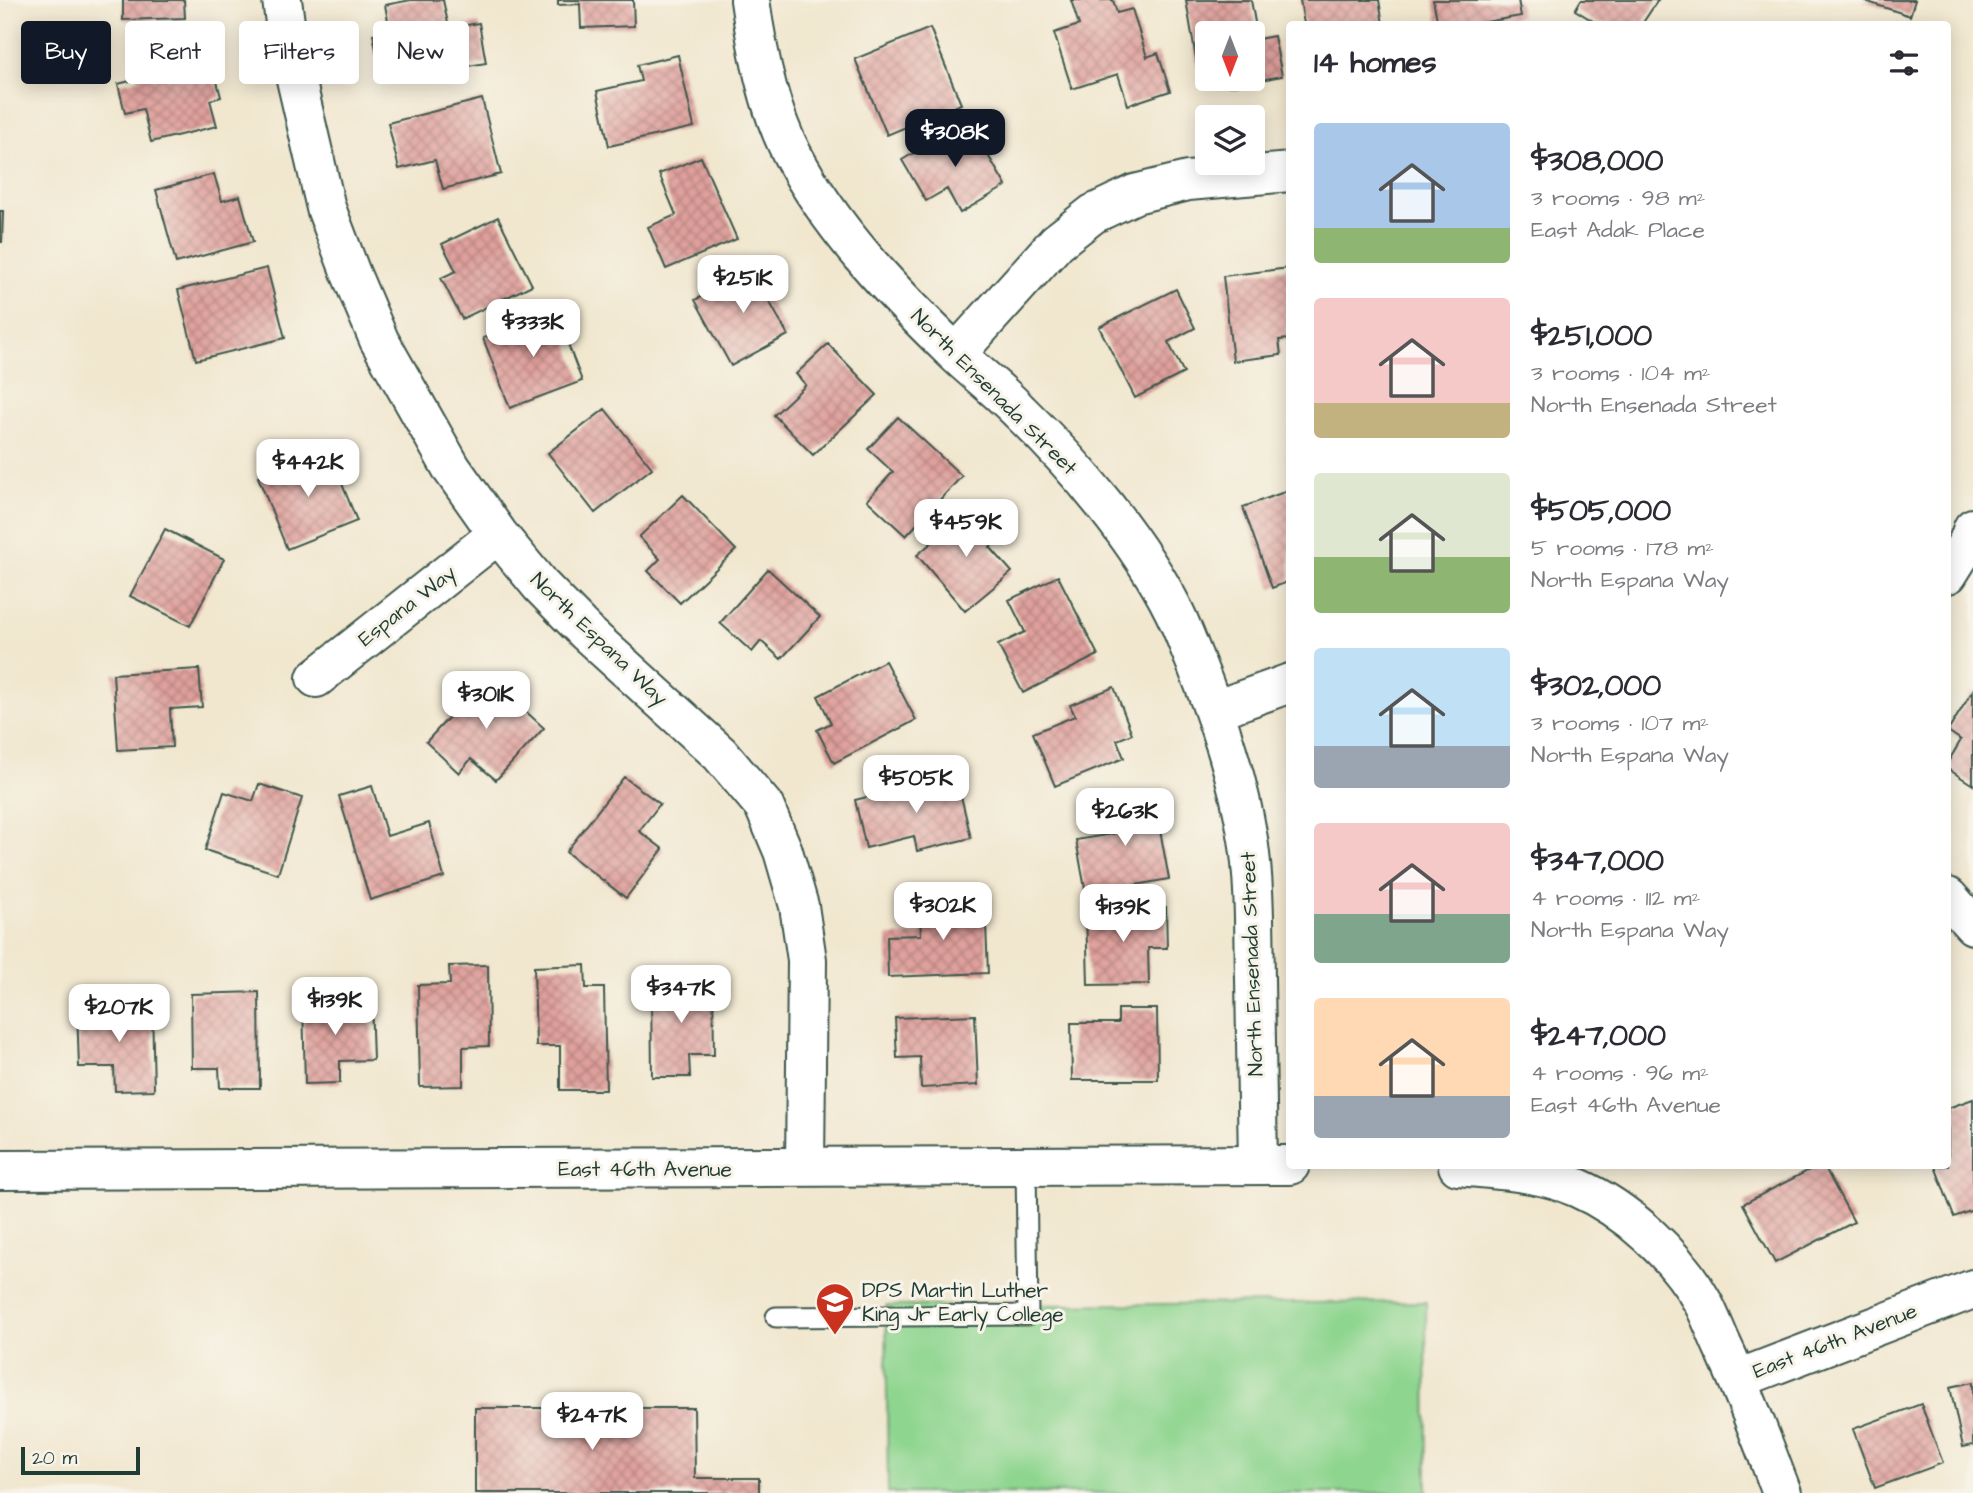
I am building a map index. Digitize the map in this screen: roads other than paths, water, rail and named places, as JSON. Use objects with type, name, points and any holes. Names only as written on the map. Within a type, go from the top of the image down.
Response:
[{"type":"street","name":"North Espana Way","points":[[282,0],[288,45],[326,208],[379,340],[452,469],[498,534],[540,585],[587,633],[720,754],[764,806],[783,851],[799,906],[807,960],[806,1167]]},
{"type":"street","name":"North Ensenada Street","points":[[750,0],[756,41],[771,98],[790,151],[849,240],[888,286],[956,354],[1021,412],[1075,471],[1131,541],[1175,611],[1215,710],[1236,777],[1248,842],[1274,1165]]},
{"type":"street","points":[[956,354],[1057,242],[1093,214],[1135,194],[1188,181],[1286,172]]},
{"type":"street","points":[[1951,569],[1968,542],[1973,528]]},
{"type":"street","name":"Espana Way","points":[[316,678],[498,534]]},
{"type":"street","points":[[1215,710],[1286,684]]},
{"type":"street","points":[[1951,900],[1973,925]]},
{"type":"street","name":"East 46th Avenue","points":[[0,1170],[1274,1165]]},
{"type":"street","name":"East 46th Avenue","points":[[1489,1169],[1530,1173],[1577,1187],[1643,1228],[1702,1300],[1738,1379],[1973,1289]]},
{"type":"street","points":[[1738,1379],[1782,1493]]},
{"type":"lane","points":[[776,1317],[1028,1315],[1026,1165]]},
{"type":"place","name":"DPS Martin Luther King Jr Early College","points":[[835,1336]]}]
